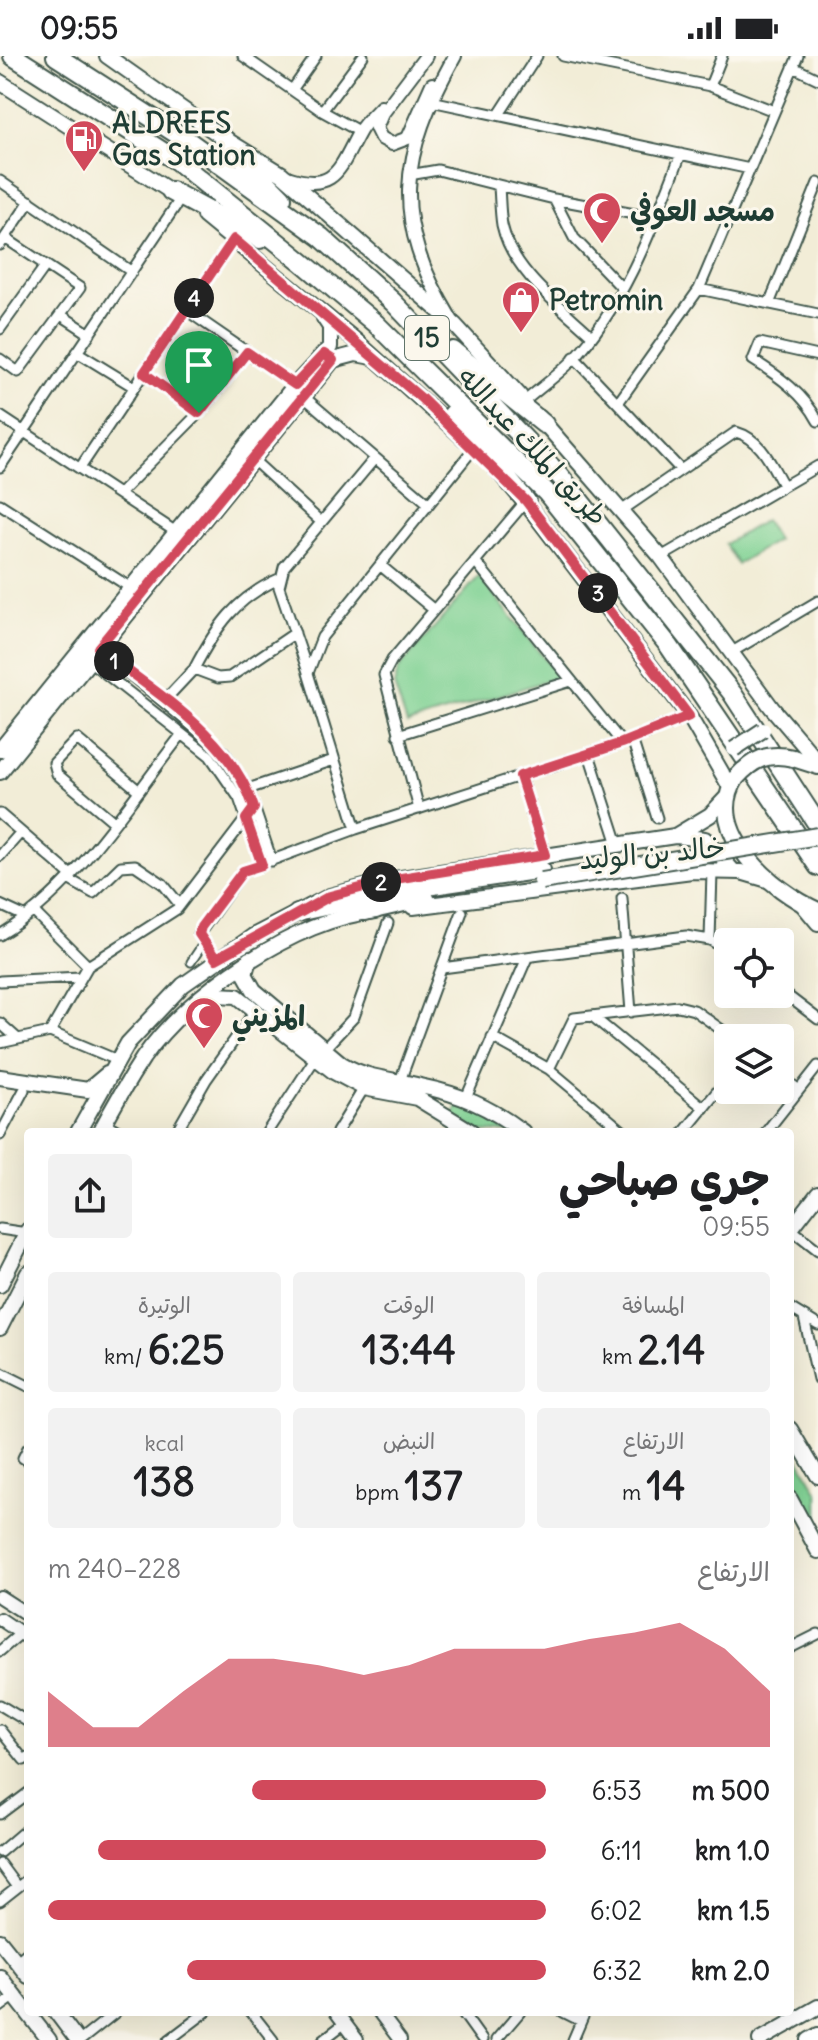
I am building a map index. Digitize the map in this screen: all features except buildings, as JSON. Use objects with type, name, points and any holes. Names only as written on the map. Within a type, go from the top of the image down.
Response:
[{"type":"highway","name":"طريق الملك عبدالله","points":[[13,56],[177,161],[302,262],[376,324],[546,492],[669,646],[818,866]]},
{"type":"highway","name":"طريق الملك عبدالله","points":[[56,56],[188,141],[321,237],[393,302],[560,476],[732,693],[818,826]]},
{"type":"highway","points":[[222,137],[321,237]]},
{"type":"highway","points":[[176,194],[302,262]]},
{"type":"highway","points":[[393,302],[544,424]]},
{"type":"highway","points":[[376,324],[526,501]]},
{"type":"highway","name":"خالد بن الوليد","points":[[818,764],[777,754],[759,757],[730,788],[733,835],[772,881],[818,911]]},
{"type":"highway","points":[[297,913],[399,891],[818,826]]},
{"type":"highway","points":[[365,912],[543,869],[818,836]]},
{"type":"main road","points":[[107,56],[222,137],[282,174],[455,325],[661,557],[818,764]]},
{"type":"main road","points":[[0,82],[176,194],[317,308],[474,448],[526,501],[689,716],[730,788]]},
{"type":"main road","points":[[0,750],[176,532],[329,357],[332,337],[317,308]]},
{"type":"main road","points":[[329,357],[356,354],[372,357]]},
{"type":"main road","points":[[0,772],[252,459],[299,391]]},
{"type":"main road","points":[[700,736],[720,748],[734,749],[763,730],[769,714],[758,687]]},
{"type":"main road","name":"خالد بن الوليد","points":[[543,869],[618,844],[675,836],[710,815],[730,788]]},
{"type":"main road","points":[[675,836],[705,839],[734,872]]},
{"type":"main road","name":"خالد بن الوليد","points":[[103,1127],[145,1056],[199,1000],[249,959],[329,921],[365,912],[668,874],[734,872],[772,881]]},
{"type":"main road","points":[[800,902],[818,923]]},
{"type":"main road","points":[[0,1077],[88,1090],[102,1081],[128,1043],[183,985],[216,959],[297,913]]},
{"type":"main road","points":[[249,959],[245,974],[247,982],[261,1004],[320,1053],[358,1073],[481,1103],[517,1128]]},
{"type":"main road","points":[[199,1000],[228,994],[261,1004]]},
{"type":"main road","points":[[320,1053],[334,1072],[364,1088],[417,1098],[466,1128]]},
{"type":"main road","points":[[80,1128],[117,1060]]},
{"type":"main road","points":[[0,1086],[76,1096],[84,1107],[79,1128]]},
{"type":"main road","points":[[794,1224],[818,1194]]},
{"type":"main road","points":[[0,1285],[24,1237]]},
{"type":"main road","points":[[0,1328],[24,1281]]},
{"type":"main road","points":[[794,1436],[818,1476]]},
{"type":"main road","points":[[794,1506],[818,1551]]},
{"type":"main road","points":[[0,1941],[22,1957]]},
{"type":"main road","points":[[0,1977],[24,2008]]},
{"type":"main road","points":[[760,2040],[818,2007]]},
{"type":"main road","points":[[30,2016],[49,2040]]},
{"type":"main road","points":[[59,2016],[79,2040]]},
{"type":"main road","points":[[809,2040],[818,2035]]},
{"type":"street","points":[[243,56],[322,111],[360,132]]},
{"type":"street","points":[[292,90],[316,56]]},
{"type":"street","points":[[322,111],[363,56]]},
{"type":"street","points":[[425,56],[382,114],[376,128],[381,138],[392,144],[408,138],[421,101],[453,56]]},
{"type":"street","points":[[282,174],[308,184],[322,182],[345,164],[360,132],[425,56]]},
{"type":"street","points":[[453,56],[431,101],[411,155],[408,203],[416,250],[433,288],[455,325]]},
{"type":"street","points":[[500,113],[537,56]]},
{"type":"street","points":[[563,56],[710,86],[774,111]]},
{"type":"street","points":[[710,86],[722,56]]},
{"type":"street","points":[[618,403],[699,289],[798,56]]},
{"type":"street","points":[[793,67],[818,79]]},
{"type":"street","points":[[431,101],[500,113],[750,169]]},
{"type":"street","points":[[525,401],[574,357],[592,336],[643,251],[681,154]]},
{"type":"street","points":[[409,175],[438,170],[499,187],[656,218]]},
{"type":"street","points":[[0,181],[132,272]]},
{"type":"street","points":[[769,304],[818,183]]},
{"type":"street","points":[[499,187],[502,226],[513,251],[538,286],[592,336]]},
{"type":"street","points":[[0,467],[132,272],[176,194]]},
{"type":"street","points":[[554,199],[574,238],[622,288]]},
{"type":"street","points":[[0,359],[18,372],[80,288],[46,265],[2,242],[30,201]]},
{"type":"street","points":[[80,468],[234,239]]},
{"type":"street","points":[[0,329],[46,265]]},
{"type":"street","points":[[699,289],[818,314]]},
{"type":"street","points":[[186,310],[299,391],[429,504]]},
{"type":"street","points":[[61,315],[90,334]]},
{"type":"street","points":[[818,356],[760,343],[753,360],[776,374],[809,405],[818,421]]},
{"type":"street","points":[[77,352],[134,387]]},
{"type":"street","points":[[119,494],[199,413],[247,352]]},
{"type":"street","points":[[574,357],[680,469]]},
{"type":"street","points":[[144,373],[199,413]]},
{"type":"street","points":[[0,416],[176,532]]},
{"type":"street","points":[[621,511],[736,432],[749,436],[762,450],[783,485]]},
{"type":"street","points":[[308,673],[322,637],[474,448]]},
{"type":"street","points":[[356,829],[279,587],[284,567],[375,458]]},
{"type":"street","points":[[252,459],[321,522]]},
{"type":"street","points":[[661,557],[818,466]]},
{"type":"street","points":[[419,809],[384,675],[526,501]]},
{"type":"street","points":[[0,504],[131,588]]},
{"type":"street","points":[[475,561],[622,743]]},
{"type":"street","points":[[380,565],[434,610]]},
{"type":"street","points":[[164,701],[194,669],[214,632],[234,606],[257,588],[281,578]]},
{"type":"street","points":[[732,652],[818,601]]},
{"type":"street","points":[[194,669],[218,678],[230,677],[295,633]]},
{"type":"street","points":[[93,654],[164,701],[224,752],[248,789],[267,863]]},
{"type":"street","points":[[93,654],[210,756],[226,776],[267,863]]},
{"type":"street","points":[[398,735],[571,681]]},
{"type":"street","points":[[216,959],[203,944],[199,934],[201,927],[243,871],[356,829],[622,743],[689,716]]},
{"type":"street","points":[[0,935],[30,914],[70,878],[182,734]]},
{"type":"street","points":[[114,822],[57,774],[54,763],[77,739],[138,790]]},
{"type":"street","points":[[632,739],[657,818]]},
{"type":"street","points":[[589,754],[618,844]]},
{"type":"street","points":[[248,789],[334,760]]},
{"type":"street","points":[[520,776],[543,869]]},
{"type":"street","points":[[50,1032],[88,966],[180,905],[254,808]]},
{"type":"street","points":[[0,814],[70,878],[93,893],[121,866],[135,865],[163,884],[180,905]]},
{"type":"street","points":[[0,856],[21,832]]},
{"type":"street","points":[[710,940],[712,872]]},
{"type":"street","points":[[622,898],[631,1012]]},
{"type":"street","points":[[0,905],[30,914],[88,966]]},
{"type":"street","points":[[400,1081],[462,912]]},
{"type":"street","points":[[270,1128],[320,1053],[354,1017],[388,923]]},
{"type":"street","points":[[442,968],[686,936],[714,942]]},
{"type":"street","points":[[191,962],[203,944]]},
{"type":"street","points":[[466,1098],[527,958]]},
{"type":"street","points":[[0,981],[80,977]]},
{"type":"street","points":[[794,1001],[818,1019]]},
{"type":"street","points":[[178,1128],[206,1080],[261,1004]]},
{"type":"street","points":[[549,1069],[574,1018],[678,1006],[694,1010],[714,1024]]},
{"type":"street","points":[[592,1016],[704,1108]]},
{"type":"street","points":[[0,1023],[18,1039]]},
{"type":"street","points":[[0,1043],[50,1032],[117,1060]]},
{"type":"street","points":[[492,1037],[549,1069],[619,1128]]},
{"type":"street","points":[[769,1128],[818,1066]]},
{"type":"street","points":[[794,1086],[799,1090]]},
{"type":"street","points":[[341,1128],[364,1088]]},
{"type":"street","points":[[0,1135],[24,1090]]},
{"type":"street","points":[[687,1128],[714,1096]]},
{"type":"street","points":[[0,1229],[24,1231]]},
{"type":"street","points":[[794,1232],[818,1250]]},
{"type":"street","points":[[794,1311],[818,1325]]},
{"type":"street","points":[[804,1318],[818,1379]]},
{"type":"street","points":[[0,1372],[24,1384]]},
{"type":"street","points":[[0,1597],[24,1612]]},
{"type":"street","points":[[0,1619],[24,1636],[0,1651]]},
{"type":"street","points":[[794,1646],[818,1634]]},
{"type":"street","points":[[0,1705],[24,1720]]},
{"type":"street","points":[[0,1730],[24,1760]]},
{"type":"street","points":[[0,1814],[24,1796]]},
{"type":"street","points":[[0,1852],[24,1831]]},
{"type":"street","points":[[0,1864],[17,1887]]},
{"type":"street","points":[[0,1901],[24,1882]]},
{"type":"street","points":[[0,2007],[15,1996]]},
{"type":"street","points":[[79,2040],[110,2016]]},
{"type":"street","points":[[169,2040],[201,2016]]},
{"type":"street","points":[[254,2016],[273,2040]]},
{"type":"street","points":[[339,2016],[357,2040]]},
{"type":"street","points":[[382,2016],[400,2040]]},
{"type":"street","points":[[465,2016],[482,2040]]},
{"type":"street","points":[[496,2040],[517,2016]]},
{"type":"street","points":[[573,2040],[583,2017]]},
{"type":"street","points":[[323,2040],[345,2023]]},
{"type":"green space","points":[[765,520],[777,540],[737,564],[725,544]]},
{"type":"green space","points":[[479,576],[559,677],[407,724],[394,685],[399,668]]},
{"type":"green space","points":[[460,1101],[506,1128],[473,1128],[453,1116]]},
{"type":"green space","points":[[794,1449],[818,1493],[818,1541],[794,1492]]},
{"type":"place","name":"ALDREES Gas Station","points":[[84,173]]},
{"type":"place","name":"مسجد العوفي","points":[[602,245]]},
{"type":"place","name":"Petromin","points":[[521,334]]},
{"type":"place","name":"المزيني","points":[[204,1050]]},
{"type":"route","points":[[234,239],[421,398],[526,501],[689,716],[622,743],[520,776],[545,855],[395,879],[330,896],[216,959],[203,944],[199,934],[201,927],[243,871],[262,865],[246,819],[254,808],[248,789],[224,752],[98,648],[333,360],[324,354],[295,385],[247,352],[199,413],[144,373],[234,239]]}]
